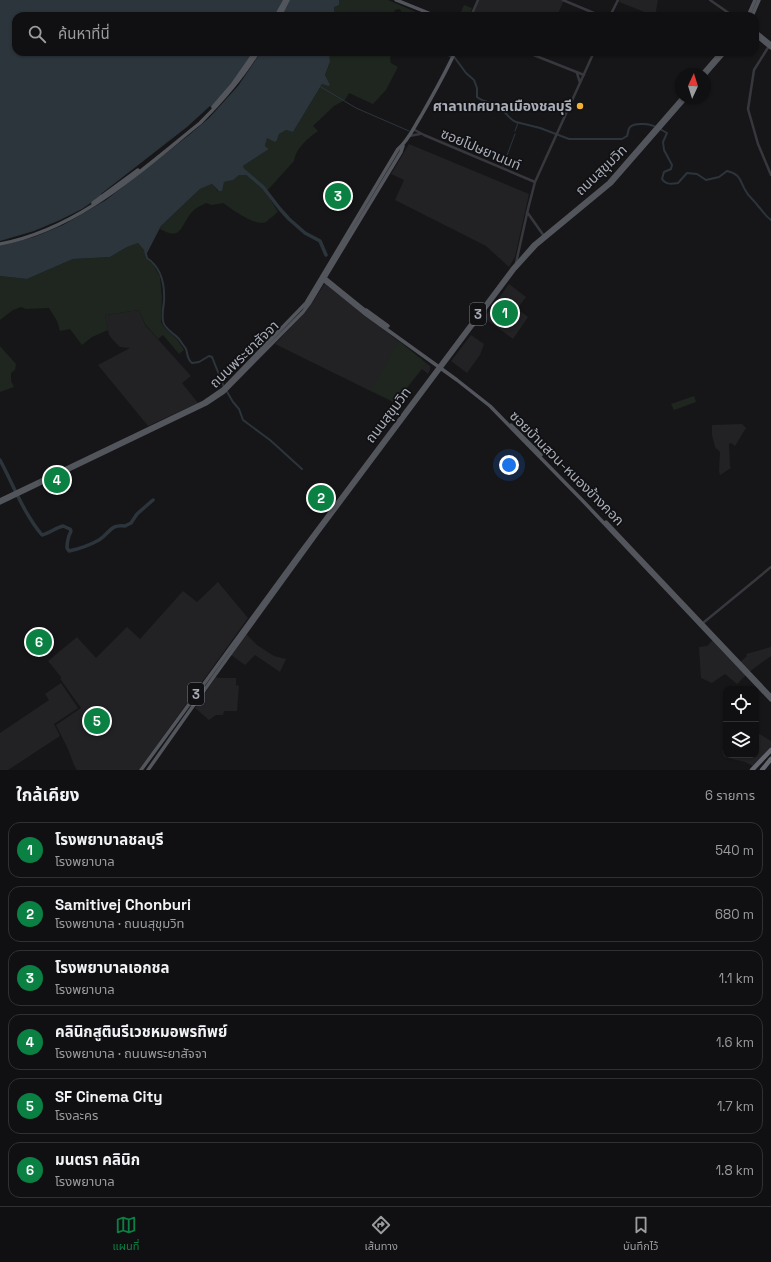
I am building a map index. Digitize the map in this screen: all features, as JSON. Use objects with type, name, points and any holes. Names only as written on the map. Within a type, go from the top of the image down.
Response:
[{"type":"highway","points":[[752,770],[771,751]]},
{"type":"highway","points":[[757,770],[771,751]]},
{"type":"highway","points":[[763,770],[771,759]]},
{"type":"highway","points":[[763,770],[771,762]]},
{"type":"main road","points":[[278,12],[285,0]]},
{"type":"main road","points":[[282,12],[288,0]]},
{"type":"main road","points":[[396,0],[426,12]]},
{"type":"main road","points":[[750,12],[755,0]]},
{"type":"main road","points":[[754,12],[759,0]]},
{"type":"main road","points":[[759,35],[770,46]]},
{"type":"main road","points":[[759,38],[770,46]]},
{"type":"main road","points":[[0,243],[24,236],[60,221],[75,214],[108,193],[174,141],[211,109],[232,85],[252,56]]},
{"type":"main road","points":[[0,243],[25,238],[61,224],[110,195],[200,123],[234,87],[255,56]]},
{"type":"main road","name":"ถนนพระยาสัจจา","points":[[0,502],[204,402],[224,390],[300,310],[324,279],[413,129],[453,56]]},
{"type":"main road","points":[[707,68],[718,56]]},
{"type":"main road","points":[[711,68],[722,56]]},
{"type":"main road","name":"ถนนสุขุมวิท","points":[[659,127],[677,104]]},
{"type":"main road","name":"ถนนสุขุมวิท","points":[[141,770],[516,263],[526,251],[589,201],[604,191],[619,176],[655,131],[680,104]]},
{"type":"main road","name":"ถนนสุขุมวิท","points":[[440,367],[515,269],[545,236]]},
{"type":"main road","points":[[324,279],[365,312],[488,402],[512,428]]},
{"type":"main road","name":"ซอยบ้านสวน-หนองข้างคอก","points":[[365,312],[490,406],[771,696]]},
{"type":"main road","name":"ถนนสุขุมวิท","points":[[148,770],[271,595]]},
{"type":"main road","name":"ซอยบ้านสวน-หนองข้างคอก","points":[[701,624],[771,700]]},
{"type":"main road","points":[[158,747],[159,750],[162,750]]},
{"type":"street","points":[[473,12],[478,0]]},
{"type":"street","points":[[563,0],[592,12]]},
{"type":"street","points":[[612,12],[618,0]]},
{"type":"street","points":[[710,0],[727,12]]},
{"type":"street","points":[[770,46],[754,70],[748,109],[758,144],[771,175]]},
{"type":"street","points":[[536,56],[584,76]]},
{"type":"street","points":[[516,263],[535,182],[592,56]]},
{"type":"street","points":[[578,73],[584,72],[587,68]]},
{"type":"street","points":[[578,73],[580,84]]},
{"type":"street","name":"ซอยโปษยานนท์","points":[[413,129],[420,134],[535,182]]},
{"type":"street","name":"ซอยโปษยานนท์","points":[[408,136],[420,134]]},
{"type":"street","points":[[527,212],[545,236]]},
{"type":"street","points":[[701,624],[771,567]]},
{"type":"shaded area","points":[[0,0],[339,0],[339,5],[334,7],[335,12],[12,12],[12,56],[329,56],[330,62],[325,75],[330,85],[328,86],[322,84],[293,132],[286,130],[279,134],[275,142],[267,138],[265,146],[269,149],[243,166],[246,175],[239,175],[233,180],[224,182],[222,191],[219,191],[212,184],[200,189],[161,226],[145,257],[144,250],[138,243],[127,247],[110,257],[73,259],[27,279],[0,276]]},
{"type":"shaded area","points":[[339,0],[388,0],[416,12],[402,12],[399,9],[395,10],[394,12],[335,12],[334,6],[339,5]]},
{"type":"shaded area","points":[[478,0],[564,0],[559,12],[472,12]]},
{"type":"shaded area","points":[[620,0],[658,0],[656,12],[645,12],[619,2]]},
{"type":"shaded area","points":[[464,5],[472,8],[470,12],[461,12]]},
{"type":"shaded area","points":[[329,56],[391,56],[391,63],[398,67],[386,90],[373,104],[349,93],[345,100],[334,106],[313,126],[318,131],[303,144],[297,152],[294,161],[266,192],[278,212],[266,222],[261,223],[244,217],[223,203],[212,205],[206,203],[195,209],[190,214],[178,232],[173,234],[160,229],[161,226],[200,189],[212,184],[218,191],[224,182],[233,179],[238,175],[243,166],[269,149],[265,146],[267,137],[277,140],[279,134],[286,130],[293,132],[322,84],[328,86],[325,75],[330,63]]},
{"type":"shaded area","points":[[409,144],[529,194],[515,257],[509,267],[486,246],[395,200],[404,180],[391,174]]},
{"type":"shaded area","points":[[138,243],[144,250],[145,257],[153,264],[160,277],[162,298],[161,322],[164,327],[177,339],[184,350],[179,354],[163,335],[158,339],[145,324],[139,310],[105,315],[108,330],[92,337],[82,345],[70,329],[60,331],[57,321],[49,308],[26,309],[21,307],[13,310],[0,320],[0,276],[27,279],[73,259],[110,257],[127,247]]},
{"type":"shaded area","points":[[325,283],[430,366],[428,374],[422,369],[395,403],[275,344],[308,309]]},
{"type":"shaded area","points":[[509,284],[526,297],[517,309],[528,317],[513,339],[484,318]]},
{"type":"shaded area","points":[[139,310],[145,325],[191,376],[182,383],[198,403],[148,426],[98,365],[130,348],[120,347],[109,335],[105,315]]},
{"type":"shaded area","points":[[471,335],[484,344],[480,355],[467,373],[451,361]]},
{"type":"shaded area","points":[[399,341],[426,363],[395,402],[371,390]]},
{"type":"shaded area","points":[[0,346],[16,364],[15,370],[11,373],[11,381],[14,387],[0,392]]},
{"type":"shaded area","points":[[694,396],[696,402],[674,410],[671,404]]},
{"type":"shaded area","points":[[742,424],[746,428],[735,446],[731,443],[729,444],[731,468],[720,475],[720,452],[715,447],[712,435],[712,425]]},
{"type":"shaded area","points":[[218,582],[248,618],[139,770],[77,770],[56,725],[81,708],[61,680],[61,677],[48,661],[77,637],[96,658],[127,627],[140,639],[183,591],[197,602]]},
{"type":"shaded area","points":[[246,634],[257,645],[274,656],[286,659],[280,672],[255,655],[245,665],[231,655]]},
{"type":"shaded area","points":[[713,640],[746,675],[737,684],[725,674],[712,683],[701,678],[699,647],[707,646]]},
{"type":"shaded area","points":[[771,647],[771,656],[749,672],[740,662],[747,656],[746,654]]},
{"type":"shaded area","points":[[216,677],[236,678],[236,685],[239,686],[237,711],[224,711],[223,715],[216,715],[209,720],[195,708]]},
{"type":"shaded area","points":[[61,683],[78,708],[54,724],[60,736],[8,770],[0,770],[0,733],[49,700],[45,694]]},
{"type":"shaded area","points":[[759,734],[771,741],[771,747],[753,766],[745,762],[728,758],[759,758]]},
{"type":"pier","points":[[251,56],[258,56],[238,86],[209,118],[106,200],[63,225],[34,237],[0,246],[0,241],[34,231],[82,209],[102,195],[101,194],[187,127],[210,106],[211,107],[227,90]]},
{"type":"waterway","points":[[450,56],[455,58],[466,73],[474,80],[477,88],[477,97],[498,106],[516,122],[540,128],[569,139],[622,139],[627,136],[629,128],[632,125],[643,124],[656,127]]},
{"type":"waterway","points":[[321,87],[356,108],[409,131]]},
{"type":"waterway","points":[[515,131],[518,123]]},
{"type":"waterway","points":[[660,129],[667,133],[663,142],[664,150],[672,165],[671,169],[664,172],[662,179],[665,182],[669,184],[678,183],[687,173],[697,174],[706,180],[719,177],[727,171],[736,175],[740,179],[748,195],[771,220]]},
{"type":"waterway","points":[[503,166],[515,134]]},
{"type":"waterway","points":[[242,169],[263,187],[289,219],[305,233],[320,241],[326,255]]},
{"type":"waterway","points":[[146,254],[147,258],[156,267],[162,277],[164,296],[163,319],[165,326],[179,339],[186,349],[188,358],[192,363],[199,362],[209,356],[212,357],[224,387]]},
{"type":"waterway","points":[[226,390],[239,409],[243,420],[270,440],[302,469]]},
{"type":"waterway","points":[[0,460],[29,517],[42,535],[63,526],[70,529],[71,531],[67,546],[69,551],[92,544],[116,526],[125,526],[131,523],[137,514],[153,500]]},
{"type":"place","name":"ศาลาเทศบาลเมืองชลบุรี","points":[[580,106]]},
{"type":"place","name":"โรงพยาบาลเอกชล","points":[[338,196]]},
{"type":"place","name":"โรงพยาบาลชลบุรี","points":[[505,313]]},
{"type":"place","name":"คลินิกสูตินรีเวชหมอพรทิพย์","points":[[57,480]]},
{"type":"place","name":"Samitivej Chonburi","points":[[321,498]]},
{"type":"place","name":"มนตรา คลินิก","points":[[39,642]]},
{"type":"place","name":"SF Cinema City","points":[[97,721]]}]
